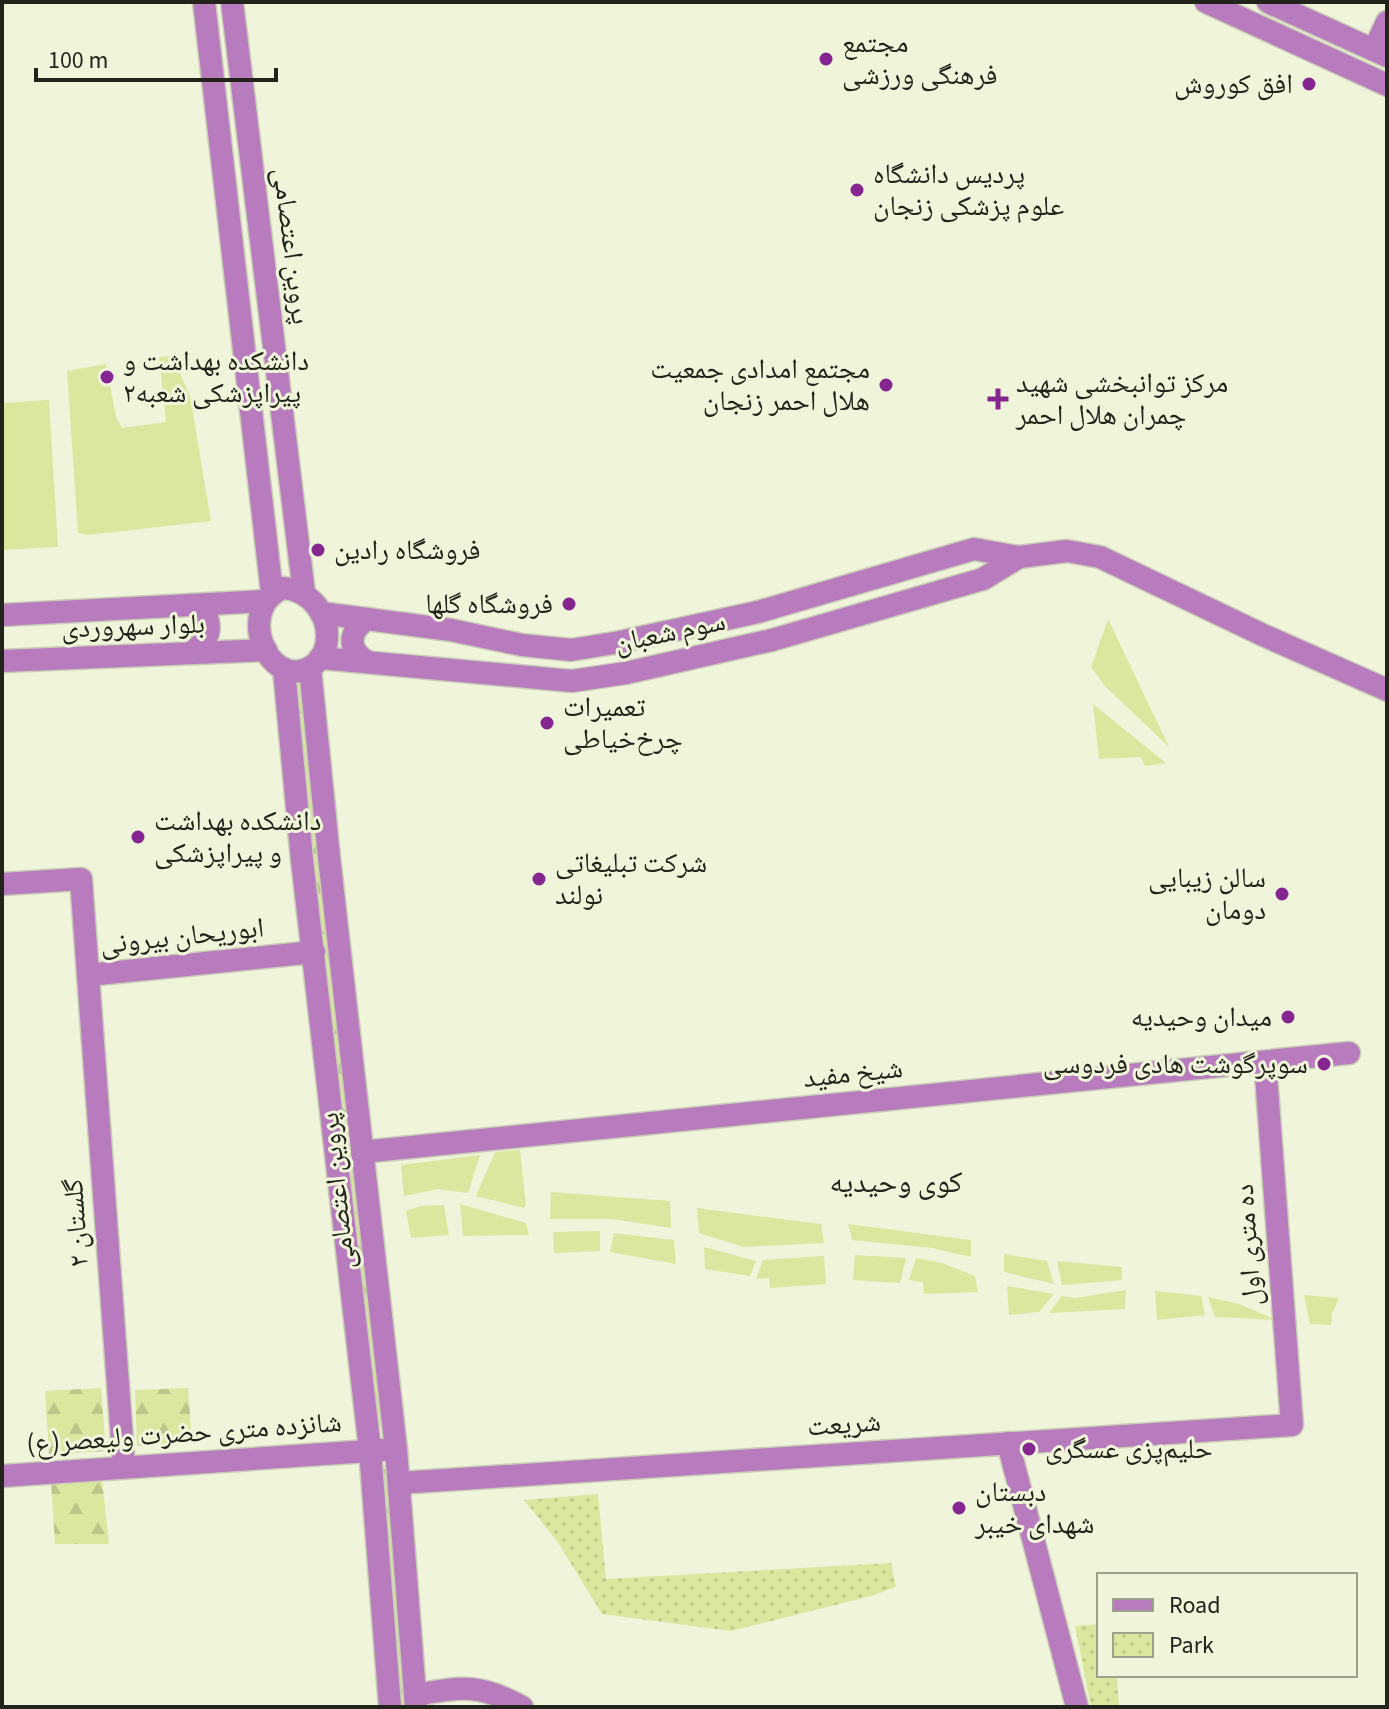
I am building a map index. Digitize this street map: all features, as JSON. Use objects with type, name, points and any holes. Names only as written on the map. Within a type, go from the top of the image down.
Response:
[{"type":"main road","name":"پروین اعتصامی","points":[[204,2],[268,597]]},
{"type":"main road","name":"پروین اعتصامی","points":[[232,2],[304,593]]},
{"type":"main road","points":[[1206,2],[1387,85]]},
{"type":"main road","points":[[1268,2],[1380,53],[1387,22]]},
{"type":"main road","name":"سوم شعبان","points":[[321,613],[571,650],[758,612],[974,549],[1019,557],[1067,551],[1100,557],[1387,690]]},
{"type":"main road","name":"سوم شعبان","points":[[315,663],[368,662],[572,681],[613,675],[772,640],[983,579],[1019,557]]},
{"type":"main road","points":[[283,588],[304,593],[321,613],[326,628],[326,645],[315,663],[296,672],[284,670],[274,663],[266,650],[259,623],[268,597],[283,588]]},
{"type":"main road","name":"بلوار سهروردی","points":[[2,615],[192,605],[268,597]]},
{"type":"main road","points":[[191,653],[207,640],[210,632],[204,610],[192,605]]},
{"type":"main road","points":[[367,619],[353,634],[352,642],[355,652],[368,662]]},
{"type":"main road","name":"بلوار سهروردی","points":[[2,661],[266,650]]},
{"type":"main road","name":"پروین اعتصامی","points":[[315,663],[329,857],[396,1449],[416,1701]]},
{"type":"main road","name":"پروین اعتصامی","points":[[284,670],[370,1450],[390,1707]]},
{"type":"main road","name":"ابوریحان بیرونی","points":[[2,884],[81,879],[88,975],[314,952]]},
{"type":"main road","name":"گلستان ۲","points":[[88,975],[124,1467]]},
{"type":"main road","name":"شیخ مفید","points":[[362,1152],[1349,1053]]},
{"type":"main road","name":"ده متری اول","points":[[1265,1062],[1292,1425]]},
{"type":"main road","name":"شریعت","points":[[399,1483],[1292,1425]]},
{"type":"main road","points":[[1008,1443],[1077,1707]]},
{"type":"main road","name":"شانزده متری حضرت ولیعصر(ع)","points":[[2,1476],[396,1449]]},
{"type":"main road","points":[[416,1701],[458,1687],[486,1690],[522,1707]]},
{"type":"green space","points":[[172,356],[190,396],[211,521],[88,535],[78,533],[67,371],[106,364],[116,417],[122,428],[166,422],[159,357]]},
{"type":"green space","points":[[49,400],[58,547],[2,550],[2,403]]},
{"type":"green space","points":[[1108,619],[1169,747],[1105,686],[1091,667]]},
{"type":"green space","points":[[289,674],[298,674],[385,1425],[376,1426]]},
{"type":"green space","points":[[1093,704],[1166,763],[1145,766],[1141,757],[1099,759]]},
{"type":"green space","points":[[520,1150],[524,1208],[476,1196],[495,1152]]},
{"type":"green space","points":[[480,1155],[468,1193],[438,1189],[404,1196],[401,1165]]},
{"type":"green space","points":[[551,1192],[670,1201],[671,1228],[612,1219],[550,1219]]},
{"type":"green space","points":[[460,1204],[526,1223],[529,1235],[463,1236]]},
{"type":"green space","points":[[444,1205],[449,1235],[411,1238],[406,1211],[421,1206]]},
{"type":"green space","points":[[697,1208],[821,1224],[824,1243],[744,1247],[699,1233]]},
{"type":"green space","points":[[848,1224],[971,1240],[971,1257],[932,1248],[852,1240]]},
{"type":"green space","points":[[600,1231],[600,1251],[554,1253],[553,1232]]},
{"type":"green space","points":[[614,1233],[674,1240],[676,1264],[610,1252]]},
{"type":"green space","points":[[704,1247],[756,1261],[750,1276],[705,1269]]},
{"type":"green space","points":[[1004,1254],[1047,1261],[1054,1284],[1004,1272]]},
{"type":"green space","points":[[855,1255],[906,1258],[900,1283],[853,1280]]},
{"type":"green space","points":[[824,1256],[826,1284],[770,1288],[769,1278],[756,1279],[763,1260]]},
{"type":"green space","points":[[916,1258],[942,1263],[975,1276],[978,1292],[924,1294],[923,1282],[909,1280]]},
{"type":"green space","points":[[1057,1261],[1122,1267],[1122,1280],[1062,1285]]},
{"type":"green space","points":[[1007,1286],[1054,1294],[1039,1312],[1009,1315]]},
{"type":"green space","points":[[1126,1290],[1125,1309],[1049,1313],[1062,1296],[1075,1298]]},
{"type":"green space","points":[[1155,1291],[1201,1296],[1205,1315],[1157,1320]]},
{"type":"green space","points":[[1304,1295],[1339,1298],[1331,1325],[1310,1324]]},
{"type":"green space","points":[[1208,1297],[1239,1304],[1277,1320],[1215,1317]]},
{"type":"green space","points":[[101,1388],[106,1451],[49,1455],[45,1391]]},
{"type":"green space","points":[[188,1388],[192,1442],[137,1446],[135,1390]]},
{"type":"green space","points":[[392,1468],[410,1707],[398,1707],[385,1548],[383,1469]]},
{"type":"green space","points":[[102,1480],[109,1544],[55,1544],[51,1482]]},
{"type":"green space","points":[[598,1494],[606,1579],[891,1563],[896,1587],[731,1631],[602,1614],[557,1541],[524,1500]]},
{"type":"green space","points":[[1097,1624],[1097,1677],[1117,1677],[1119,1707],[1091,1707],[1075,1626]]},
{"type":"place","name":"مجتمع فرهنگی ورزشی","points":[[826,59]]},
{"type":"place","name":"افق کوروش","points":[[1309,84]]},
{"type":"place","name":"پردیس دانشگاه علوم پزشکى زنجان","points":[[857,190]]},
{"type":"place","name":"دانشکده بهداشت و پیراپزشکى شعبه۲","points":[[107,377]]},
{"type":"place","name":"مجتمع امدادی جمعیت هلال احمر زنجان","points":[[886,385]]},
{"type":"place","name":"مرکز توانبخشی شهید چمران هلال احمر","points":[[998,399]]},
{"type":"place","name":"فروشگاه رادین","points":[[318,550]]},
{"type":"place","name":"فروشگاه گلها","points":[[569,604]]},
{"type":"place","name":"تعمیرات چرخ‌خیاطی","points":[[547,723]]},
{"type":"place","name":"دانشکده بهداشت و پیراپزشکی","points":[[138,837]]},
{"type":"place","name":"شرکت تبلیغاتی نولند","points":[[539,879]]},
{"type":"place","name":"سالن زیبایی دومان","points":[[1282,894]]},
{"type":"place","name":"میدان وحیدیه","points":[[1288,1017]]},
{"type":"place","name":"سوپرگوشت هادی فردوسی","points":[[1324,1064]]},
{"type":"place","name":"حلیم‌پزی عسگری","points":[[1029,1449]]},
{"type":"place","name":"دبستان شهدای خیبر","points":[[959,1508]]},
{"type":"district","name":"کوی وحیدیه","points":[[896,1182]]}]
